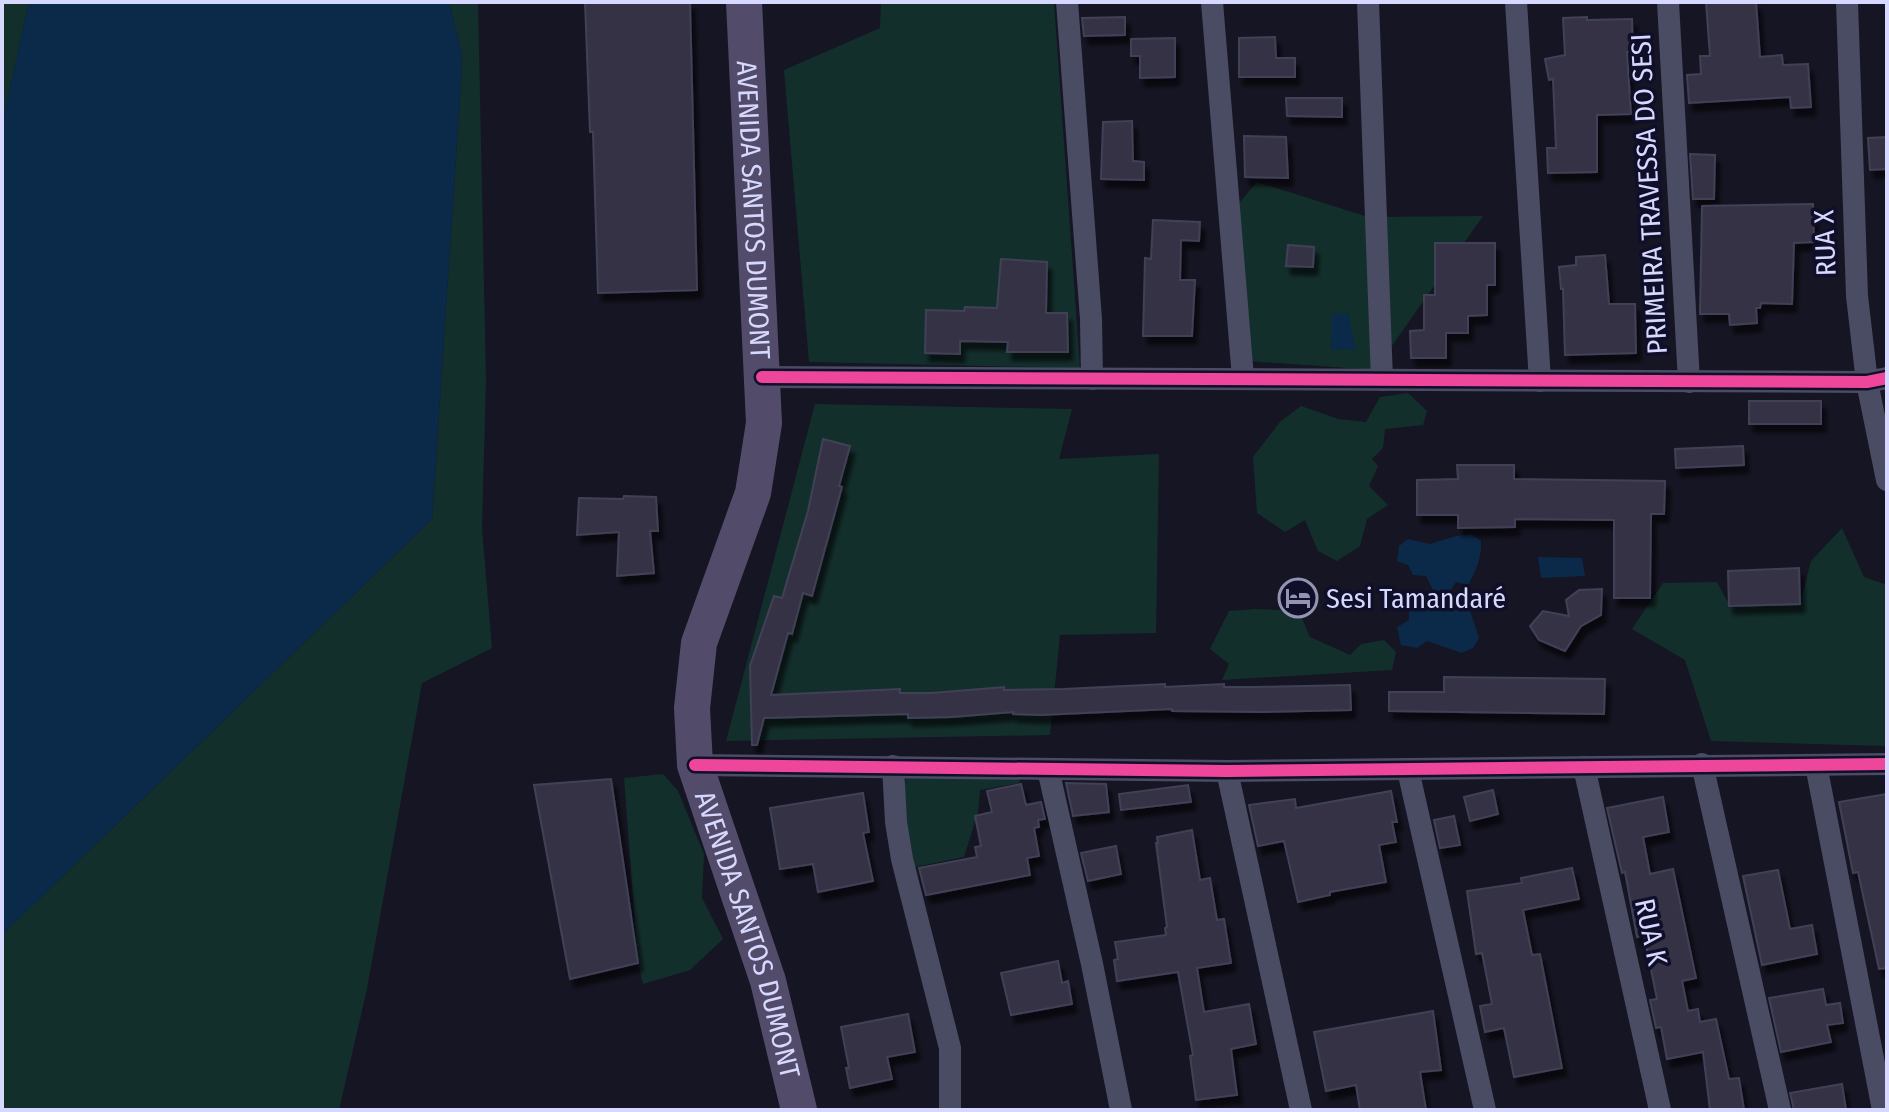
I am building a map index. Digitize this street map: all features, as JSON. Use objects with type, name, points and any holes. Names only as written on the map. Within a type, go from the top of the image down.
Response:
[{"type":"main road","name":"AVENIDA SANTOS DUMONT","points":[[744,2],[764,423],[753,493],[699,643],[692,708],[695,765],[764,969],[799,1110]]},
{"type":"street","points":[[1067,2],[1091,319],[1092,379]]},
{"type":"street","points":[[1212,2],[1243,378]]},
{"type":"street","points":[[1368,2],[1382,380]]},
{"type":"street","points":[[1516,2],[1540,381]]},
{"type":"street","name":"PRIMEIRA TRAVESSA DO SESI","points":[[1668,2],[1689,382]]},
{"type":"street","name":"RUA X","points":[[1847,2],[1857,296],[1877,380],[1887,480]]},
{"type":"street","points":[[762,377],[1689,382],[1877,380]]},
{"type":"street","points":[[1702,764],[1780,1110]]},
{"type":"street","points":[[695,765],[1227,771],[1887,764]]},
{"type":"street","points":[[1816,765],[1883,1110]]},
{"type":"street","points":[[893,766],[896,822],[902,859],[950,1048],[950,1110]]},
{"type":"street","name":"RUA K","points":[[1584,767],[1660,1110]]},
{"type":"street","points":[[1048,769],[1121,1110]]},
{"type":"street","points":[[1408,770],[1485,1110]]},
{"type":"street","points":[[1227,771],[1301,1110]]},
{"type":"green space","points":[[2,2],[29,2],[2,125]]},
{"type":"green space","points":[[449,2],[478,2],[486,379],[482,528],[492,648],[422,683],[367,989],[339,1110],[2,1110],[2,935],[432,519],[462,67]]},
{"type":"green space","points":[[881,2],[1054,2],[1080,368],[809,362],[784,70],[880,28]]},
{"type":"green space","points":[[1257,182],[1368,217],[1483,216],[1375,370],[1249,361],[1238,204]]},
{"type":"green space","points":[[1408,393],[1427,411],[1423,425],[1385,429],[1383,448],[1372,459],[1378,466],[1369,486],[1388,505],[1367,519],[1360,546],[1337,561],[1318,551],[1305,520],[1285,532],[1257,513],[1253,457],[1280,422],[1301,406],[1338,419],[1366,422],[1380,397]]},
{"type":"green space","points":[[815,404],[1072,409],[1059,459],[1159,454],[1156,633],[1060,635],[1050,735],[726,741]]},
{"type":"green space","points":[[1842,528],[1864,577],[1887,585],[1887,746],[1711,741],[1685,660],[1632,629],[1663,583],[1717,582],[1730,606],[1800,604],[1811,561]]},
{"type":"green space","points":[[1229,611],[1299,611],[1310,637],[1350,655],[1361,644],[1384,640],[1396,652],[1392,670],[1222,680],[1229,664],[1210,649]]},
{"type":"green space","points":[[663,774],[678,791],[704,854],[702,898],[723,939],[690,970],[643,984],[638,963],[624,778]]},
{"type":"green space","points":[[1021,774],[1019,783],[980,790],[978,812],[964,857],[915,867],[902,824],[906,775]]},
{"type":"water","points":[[29,2],[449,2],[462,67],[432,519],[2,935],[2,125]]},
{"type":"water","points":[[1348,313],[1356,349],[1331,350],[1332,314]]},
{"type":"water","points":[[1471,534],[1481,541],[1478,564],[1468,585],[1456,582],[1451,590],[1457,607],[1467,602],[1479,638],[1473,648],[1462,653],[1427,641],[1417,648],[1401,645],[1397,627],[1409,620],[1409,611],[1415,611],[1431,601],[1434,592],[1426,576],[1413,575],[1408,565],[1397,561],[1399,546],[1408,539],[1430,544]]},
{"type":"water","points":[[1538,557],[1582,558],[1585,576],[1541,578]]},
{"type":"building","points":[[585,2],[690,2],[697,290],[598,293]]},
{"type":"building","points":[[1706,2],[1756,2],[1760,57],[1782,55],[1783,65],[1808,64],[1811,107],[1791,108],[1790,97],[1689,103],[1687,75],[1701,74],[1700,56],[1710,56]]},
{"type":"building","points":[[1125,17],[1125,35],[1084,36],[1082,18]]},
{"type":"building","points":[[1587,17],[1587,20],[1632,19],[1633,52],[1627,52],[1631,114],[1597,115],[1597,172],[1548,173],[1547,148],[1556,148],[1553,79],[1549,80],[1545,59],[1565,55],[1563,18]]},
{"type":"building","points":[[1275,37],[1276,58],[1295,58],[1295,77],[1239,77],[1239,38]]},
{"type":"building","points":[[1175,38],[1175,77],[1140,78],[1140,56],[1131,56],[1131,39]]},
{"type":"building","points":[[1286,98],[1342,98],[1342,117],[1287,116]]},
{"type":"building","points":[[1132,121],[1133,161],[1144,162],[1144,180],[1101,179],[1103,122]]},
{"type":"building","points":[[1244,136],[1286,137],[1288,178],[1245,177]]},
{"type":"building","points":[[1887,137],[1887,169],[1870,170],[1868,138]]},
{"type":"building","points":[[1690,154],[1715,155],[1714,199],[1693,199]]},
{"type":"building","points":[[1813,204],[1814,242],[1794,243],[1792,304],[1761,303],[1760,308],[1756,308],[1757,323],[1730,325],[1729,314],[1700,314],[1702,206]]},
{"type":"building","points":[[1153,220],[1200,222],[1199,241],[1181,240],[1180,280],[1195,280],[1192,336],[1143,336],[1145,258],[1151,259]]},
{"type":"building","points":[[1435,243],[1495,243],[1495,285],[1487,285],[1487,315],[1468,316],[1468,333],[1446,333],[1446,358],[1411,358],[1410,331],[1424,330],[1424,295],[1435,295]]},
{"type":"building","points":[[1288,245],[1314,247],[1313,267],[1286,266]]},
{"type":"building","points":[[1605,255],[1609,304],[1635,304],[1636,353],[1565,355],[1563,289],[1559,267],[1576,265],[1576,257]]},
{"type":"building","points":[[1001,259],[1047,262],[1046,313],[1067,313],[1068,352],[1007,352],[1008,342],[960,341],[960,354],[925,353],[926,310],[997,308]]},
{"type":"building","points":[[1749,401],[1821,401],[1821,424],[1749,424]]},
{"type":"building","points":[[823,439],[850,446],[839,486],[842,487],[812,596],[803,593],[771,695],[900,689],[900,693],[932,693],[1004,687],[1004,690],[1064,689],[1165,684],[1165,687],[1350,685],[1351,710],[1261,712],[1172,709],[1040,715],[1013,712],[908,718],[908,714],[764,718],[757,745],[752,745],[750,666],[774,596],[782,598],[808,511]]},
{"type":"building","points":[[1743,446],[1744,465],[1676,468],[1675,449]]},
{"type":"building","points":[[1457,465],[1514,465],[1514,479],[1665,481],[1664,514],[1651,514],[1650,598],[1614,598],[1614,520],[1515,519],[1515,527],[1458,528],[1458,515],[1417,515],[1417,480],[1458,479]]},
{"type":"building","points":[[624,496],[656,497],[658,531],[650,531],[654,573],[617,576],[619,532],[577,535],[579,498],[623,499]]},
{"type":"building","points":[[1799,568],[1800,604],[1729,606],[1728,571]]},
{"type":"building","points":[[1602,589],[1601,615],[1581,626],[1565,651],[1539,640],[1530,626],[1543,611],[1569,616],[1566,600],[1579,590]]},
{"type":"building","points":[[1444,677],[1605,679],[1604,714],[1389,711],[1389,692],[1444,692]]},
{"type":"building","points":[[611,779],[638,963],[570,979],[534,785]]},
{"type":"building","points":[[1066,783],[1106,784],[1109,812],[1073,816]]},
{"type":"building","points":[[1021,784],[1026,805],[1041,802],[1045,819],[1038,820],[1039,827],[1034,828],[1039,856],[1027,858],[1030,875],[926,895],[919,868],[977,857],[975,847],[981,846],[975,816],[992,812],[987,791]]},
{"type":"building","points":[[1188,785],[1191,802],[1121,810],[1119,794]]},
{"type":"building","points":[[1493,790],[1498,814],[1470,821],[1464,797]]},
{"type":"building","points":[[1391,791],[1397,822],[1392,822],[1396,842],[1379,845],[1386,882],[1330,892],[1330,895],[1298,902],[1284,841],[1258,846],[1249,805],[1295,799],[1296,808]]},
{"type":"building","points":[[863,793],[869,832],[863,833],[873,881],[818,892],[813,864],[780,869],[770,808]]},
{"type":"building","points":[[1887,794],[1887,968],[1879,969],[1858,872],[1853,873],[1839,802]]},
{"type":"building","points":[[1663,797],[1669,832],[1643,837],[1650,874],[1673,869],[1696,978],[1682,981],[1688,1011],[1698,1009],[1700,1022],[1716,1019],[1729,1079],[1739,1078],[1744,1110],[1710,1110],[1703,1052],[1667,1059],[1661,1027],[1656,1028],[1650,1000],[1657,999],[1644,935],[1637,937],[1625,872],[1622,873],[1607,808]]},
{"type":"building","points":[[1454,816],[1460,845],[1440,848],[1434,820]]},
{"type":"building","points":[[1192,830],[1200,880],[1210,878],[1217,920],[1224,919],[1231,963],[1197,968],[1204,1012],[1249,1004],[1256,1044],[1231,1049],[1237,1095],[1196,1100],[1190,1056],[1193,1055],[1178,972],[1117,981],[1114,960],[1118,959],[1115,942],[1166,935],[1157,837]]},
{"type":"building","points":[[1116,846],[1121,874],[1088,881],[1081,853]]},
{"type":"building","points":[[1572,868],[1579,899],[1523,910],[1532,955],[1540,954],[1562,1068],[1514,1077],[1504,1028],[1485,1032],[1480,1006],[1492,1004],[1482,953],[1476,954],[1467,891],[1522,883],[1521,878]]},
{"type":"building","points":[[1778,870],[1790,929],[1812,925],[1817,954],[1762,965],[1743,876]]},
{"type":"building","points":[[1058,961],[1062,983],[1068,981],[1072,1004],[1011,1015],[1001,973]]},
{"type":"building","points":[[1823,989],[1826,1005],[1840,1003],[1843,1023],[1827,1025],[1831,1042],[1781,1052],[1769,998]]},
{"type":"building","points":[[1433,1011],[1441,1070],[1420,1072],[1426,1110],[1360,1110],[1356,1085],[1326,1091],[1314,1032]]},
{"type":"building","points":[[908,1014],[915,1052],[887,1057],[892,1079],[850,1088],[841,1027]]},
{"type":"building","points":[[1842,1084],[1846,1110],[1794,1110],[1790,1093]]},
{"type":"cycle path","points":[[762,377],[1867,382],[1887,378]]},
{"type":"cycle path","points":[[695,765],[1227,771],[1887,764]]},
{"type":"place","name":"Sesi Tamandaré","points":[[1298,598]]}]
